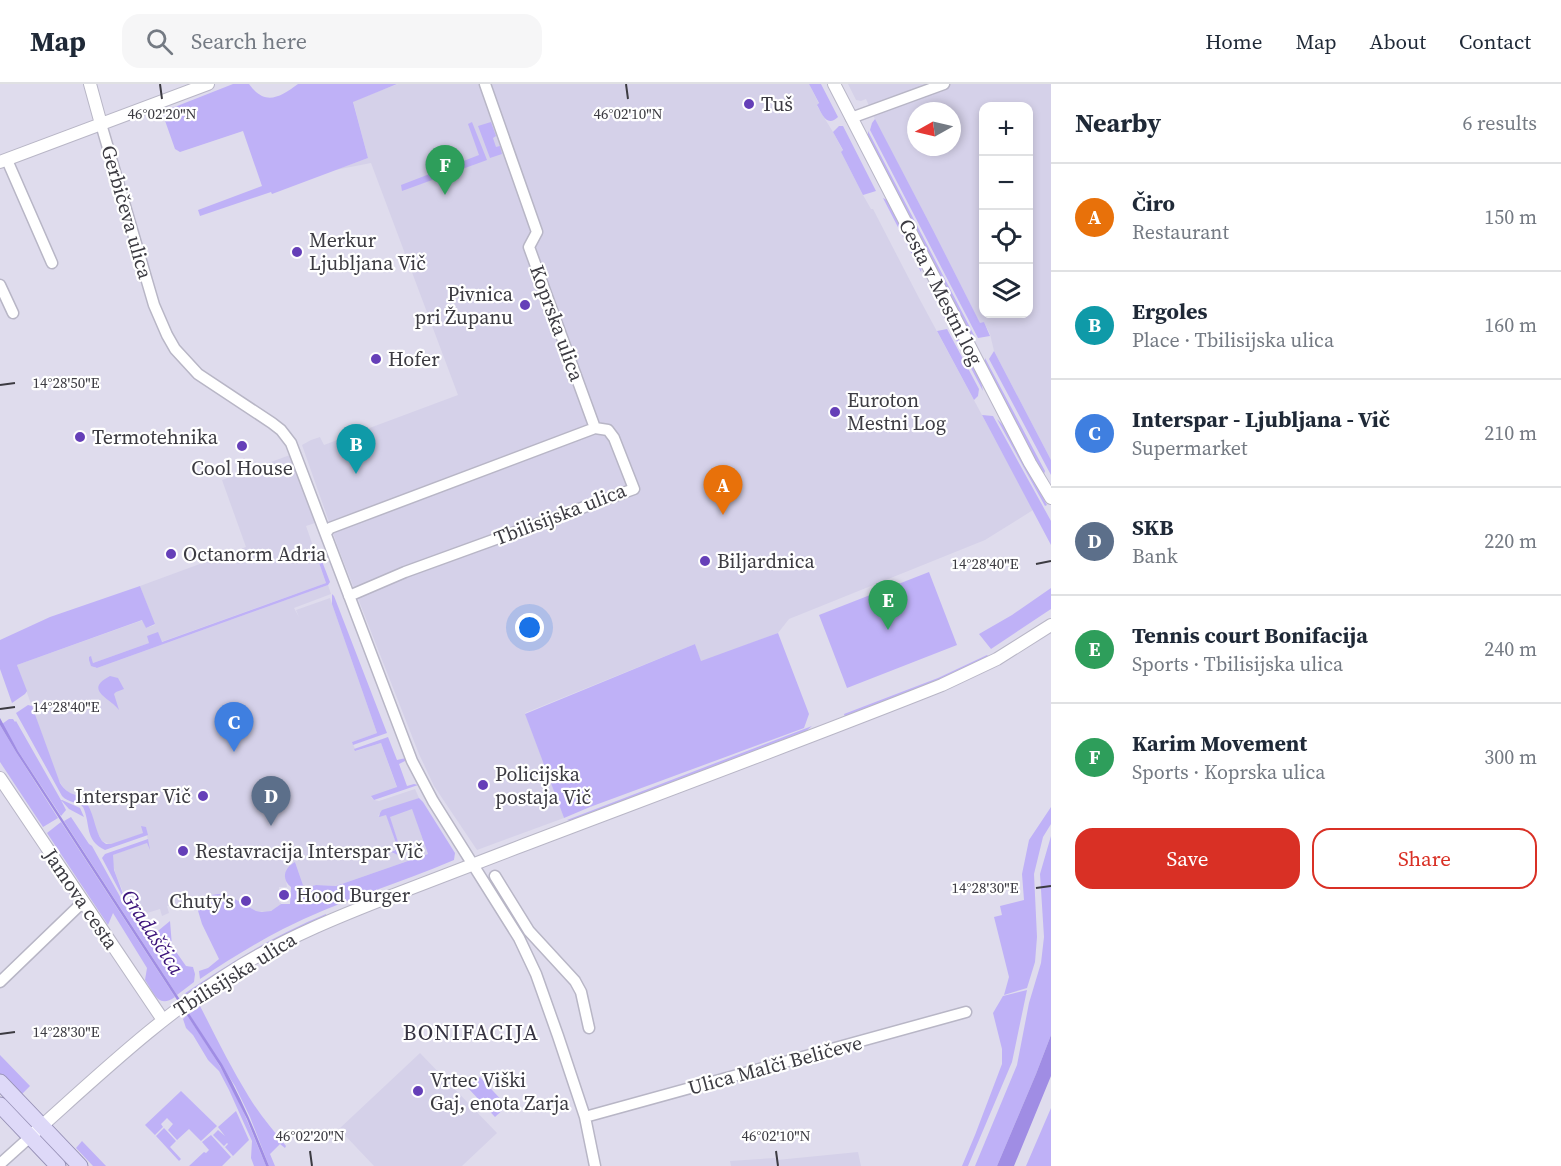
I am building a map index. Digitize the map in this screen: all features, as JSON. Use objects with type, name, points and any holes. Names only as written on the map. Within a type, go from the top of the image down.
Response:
[{"type":"main road","points":[[0,1082],[80,1166]]},
{"type":"main road","points":[[0,1105],[57,1166]]},
{"type":"street","name":"Gerbičeva ulica","points":[[90,84],[154,305],[167,335],[175,349],[198,374],[273,423],[285,435],[297,456],[326,533]]},
{"type":"street","points":[[52,263],[4,161],[208,84]]},
{"type":"street","name":"Koprska ulica","points":[[485,84],[537,232],[529,247],[595,428]]},
{"type":"street","name":"Cesta v Mestni log","points":[[834,84],[1025,453],[1051,498]]},
{"type":"street","points":[[851,118],[944,84]]},
{"type":"street","points":[[0,285],[13,313]]},
{"type":"street","points":[[595,428],[330,528],[326,533],[412,760],[432,801],[519,938],[536,974],[585,1118],[595,1166]]},
{"type":"street","name":"Tbilisijska ulica","points":[[349,596],[405,572],[634,489],[614,438],[608,430],[595,428]]},
{"type":"street","name":"Tbilisijska ulica","points":[[30,1137],[176,1010],[242,965],[299,934],[472,864],[942,685],[997,659],[1051,625]]},
{"type":"street","name":"Jamova cesta","points":[[0,778],[163,1020]]},
{"type":"street","points":[[495,876],[530,931],[575,981],[581,992],[589,1028]]},
{"type":"street","points":[[0,982],[83,902]]},
{"type":"street","points":[[519,938],[530,931]]},
{"type":"street","name":"Ulica Malči Beličeve","points":[[585,1118],[966,1012]]},
{"type":"street","points":[[0,1164],[30,1137]]},
{"type":"shaded area","points":[[233,84],[249,84],[261,95],[272,98],[298,84],[397,84],[353,102],[368,158],[272,194],[271,192],[200,216],[198,210],[262,186],[243,131],[180,152],[175,149],[163,115],[167,110]]},
{"type":"shaded area","points":[[398,84],[809,84],[819,104],[817,106],[843,151],[841,152],[863,195],[873,209],[1033,510],[985,540],[789,619],[778,633],[701,662],[695,644],[525,713],[564,818],[477,850],[434,786],[419,754],[339,550],[302,445],[320,437],[324,445],[458,395],[371,163],[335,170],[368,158],[353,101]]},
{"type":"shaded area","points":[[809,84],[821,84],[838,117],[831,121],[823,116]]},
{"type":"shaded area","points":[[848,84],[1051,84],[1051,460],[994,351],[984,322],[980,324],[866,99],[856,100]]},
{"type":"shaded area","points":[[875,119],[980,323],[984,322],[990,336],[978,338],[870,130]]},
{"type":"shaded area","points":[[472,122],[487,160],[402,191],[401,185],[479,155],[468,124]]},
{"type":"shaded area","points":[[491,122],[496,136],[493,138],[496,147],[500,146],[502,154],[490,158],[478,126]]},
{"type":"shaded area","points":[[839,126],[843,126],[876,191],[863,195],[833,132]]},
{"type":"shaded area","points":[[868,131],[975,337],[970,335],[868,137]]},
{"type":"shaded area","points":[[883,198],[887,200],[922,266],[921,272]]},
{"type":"shaded area","points":[[927,284],[933,288],[981,381],[983,391]]},
{"type":"shaded area","points":[[947,329],[979,389],[978,396],[974,400],[937,331]]},
{"type":"shaded area","points":[[994,351],[1051,460],[1051,475],[989,359]]},
{"type":"shaded area","points":[[985,358],[1045,471],[1044,474],[985,364]]},
{"type":"shaded area","points":[[982,415],[993,416],[1051,521],[1051,545]]},
{"type":"shaded area","points":[[997,419],[1005,427],[1047,505],[1045,506]]},
{"type":"shaded area","points":[[290,455],[315,523],[306,526],[326,583],[161,642],[158,633],[149,643],[93,663],[91,657],[89,658],[95,668],[97,668],[328,585],[331,594],[294,608],[299,617],[296,610],[330,598],[377,733],[352,742],[356,751],[381,743],[397,788],[371,797],[379,801],[415,789],[419,798],[380,813],[378,816],[386,814],[398,849],[391,851],[394,854],[400,848],[389,816],[412,808],[428,854],[336,886],[316,885],[304,888],[295,862],[285,874],[287,887],[279,887],[281,904],[267,912],[256,911],[226,894],[197,901],[196,904],[167,906],[169,913],[162,916],[160,909],[147,913],[134,912],[129,906],[116,875],[113,855],[147,842],[149,849],[146,827],[144,833],[114,844],[102,841],[77,795],[69,793],[58,779],[17,665],[143,620],[146,628],[155,625],[140,586],[246,547],[222,480]]},
{"type":"shaded area","points":[[320,556],[330,582],[328,585],[97,668],[91,666],[89,657],[91,656],[93,663],[149,643],[147,636],[158,632],[162,642],[326,583],[317,557]]},
{"type":"shaded area","points":[[929,572],[957,645],[847,688],[819,615]]},
{"type":"shaded area","points":[[140,586],[155,624],[146,628],[142,620],[17,665],[27,691],[12,703],[0,669],[0,640],[50,617]]},
{"type":"shaded area","points":[[1051,588],[1051,609],[991,649],[979,634]]},
{"type":"shaded area","points":[[332,594],[387,733],[353,745],[352,742],[377,733],[332,604]]},
{"type":"shaded area","points":[[778,633],[809,714],[804,728],[564,818],[525,714],[695,644],[701,661]]},
{"type":"shaded area","points":[[987,655],[989,657],[922,687],[845,717],[844,714],[938,678]]},
{"type":"shaded area","points":[[110,676],[118,678],[124,689],[114,694],[119,710],[99,690],[102,681]]},
{"type":"shaded area","points":[[28,705],[32,706],[60,783],[66,790],[87,804],[102,841],[111,844],[143,833],[141,826],[146,827],[148,835],[105,850],[98,846],[89,831],[83,807],[62,796],[16,713]]},
{"type":"shaded area","name":"Gradaščica","points":[[0,718],[18,751],[222,1064],[242,1102],[269,1166],[266,1166],[247,1119],[220,1066],[16,752],[0,725]]},
{"type":"shaded area","points":[[9,719],[16,721],[61,800],[66,810],[61,816],[2,724]]},
{"type":"shaded area","points":[[0,725],[58,818],[43,827],[0,762]]},
{"type":"shaded area","points":[[812,726],[805,732],[571,821],[567,820]]},
{"type":"shaded area","points":[[388,737],[397,760],[406,758],[407,760],[399,764],[407,786],[418,785],[374,800],[371,796],[397,787],[381,743],[355,751],[354,749]]},
{"type":"shaded area","points":[[419,798],[455,853],[454,860],[304,919],[251,947],[200,979],[199,971],[208,968],[219,959],[202,924],[197,901],[212,895],[226,894],[256,911],[271,911],[281,904],[290,904],[291,887],[286,881],[285,874],[288,867],[295,862],[304,888],[316,885],[336,886],[428,854],[412,809],[390,817],[400,848],[401,853],[398,855],[391,852],[398,849],[386,815],[379,817],[382,810]]},
{"type":"shaded area","points":[[61,800],[80,808],[84,817],[69,809]]},
{"type":"shaded area","points":[[1051,807],[1051,824],[1043,837],[1034,874],[1037,937],[1035,962],[1027,988],[1004,995],[1009,977],[994,917],[1002,915],[1000,906],[1024,900],[1022,874],[1029,840]]},
{"type":"shaded area","points":[[71,817],[92,846],[128,911],[147,913],[139,915],[153,935],[170,921],[172,946],[186,966],[193,967],[195,974],[194,982],[177,995],[64,821]]},
{"type":"shaded area","points":[[61,822],[175,997],[164,1001],[157,998],[145,980],[147,968],[113,913],[108,925],[47,833]]},
{"type":"shaded area","points":[[1051,836],[1051,1035],[997,1166],[975,1166],[1017,1065],[1029,1003],[1041,963],[1044,937],[1040,874]]},
{"type":"shaded area","points":[[148,839],[150,850],[147,843],[113,855],[114,870],[128,907],[102,858],[105,854]]},
{"type":"shaded area","points":[[326,914],[292,931],[185,996],[184,994],[253,950]]},
{"type":"shaded area","points":[[1027,990],[1012,1062],[968,1166],[962,1166],[1002,1064],[1002,1049],[993,1013],[1003,996]]},
{"type":"shaded area","points":[[200,1006],[249,1097],[286,1146],[285,1148],[280,1144],[270,1154],[275,1166],[269,1166],[235,1086],[189,1014]]},
{"type":"shaded area","points":[[187,1015],[232,1088],[266,1166],[254,1166],[251,1158],[252,1141],[219,1071],[208,1060],[193,1035],[186,1028],[183,1019]]},
{"type":"shaded area","points":[[1051,1035],[1051,1076],[1014,1166],[997,1166],[1036,1074]]},
{"type":"shaded area","name":"Vrtec Viški Gaj, enota Zarja","points":[[420,1053],[497,1133],[462,1166],[374,1166],[339,1129]]},
{"type":"shaded area","points":[[0,1055],[30,1086],[20,1096],[0,1075]]},
{"type":"shaded area","points":[[480,1077],[507,1106],[495,1117],[468,1088]]},
{"type":"shaded area","points":[[181,1091],[217,1126],[201,1141],[189,1129],[177,1140],[168,1130],[173,1124],[167,1118],[161,1124],[163,1127],[155,1135],[145,1125]]},
{"type":"shaded area","points":[[1051,1108],[1051,1166],[1026,1166]]},
{"type":"shaded area","points":[[236,1111],[249,1140],[233,1156],[225,1147],[228,1144],[224,1146],[213,1135],[218,1130],[225,1136],[218,1127]]},
{"type":"shaded area","points":[[164,1128],[176,1141],[170,1147],[181,1159],[179,1161],[156,1136]]},
{"type":"shaded area","points":[[211,1135],[231,1157],[222,1166],[189,1166],[209,1150],[202,1142]]},
{"type":"shaded area","points":[[82,1141],[106,1166],[93,1166],[76,1148]]},
{"type":"shaded area","points":[[858,1152],[861,1166],[731,1166],[730,1161],[775,1158],[777,1160]]},
{"type":"place","name":"Tuš","points":[[749,104]]},
{"type":"place","name":"Karim Movement","points":[[445,195]]},
{"type":"place","name":"Merkur Ljubljana Vič","points":[[297,252]]},
{"type":"place","name":"Pivnica pri Županu","points":[[525,305]]},
{"type":"place","name":"Hofer","points":[[376,359]]},
{"type":"place","name":"Euroton Mestni Log","points":[[835,412]]},
{"type":"place","name":"Termotehnika","points":[[80,437]]},
{"type":"place","name":"Cool House","points":[[242,446]]},
{"type":"place","name":"Ergoles","points":[[356,474]]},
{"type":"place","name":"Čiro","points":[[723,515]]},
{"type":"place","name":"Octanorm Adria","points":[[171,554]]},
{"type":"place","name":"Biljardnica","points":[[705,561]]},
{"type":"place","name":"Tennis court Bonifacija","points":[[888,630]]},
{"type":"place","name":"Interspar - Ljubljana - Vič","points":[[234,752]]},
{"type":"place","name":"Policijska postaja Vič","points":[[483,785]]},
{"type":"place","name":"Interspar Vič","points":[[203,796]]},
{"type":"place","name":"SKB","points":[[271,826]]},
{"type":"place","name":"Restavracija Interspar Vič","points":[[183,851]]},
{"type":"place","name":"Hood Burger","points":[[284,895]]},
{"type":"place","name":"Chuty's","points":[[246,901]]},
{"type":"place","name":"Vrtec Viški Gaj, enota Zarja","points":[[418,1091]]},
{"type":"district","name":"BONIFACIJA","points":[[471,1032]]}]
